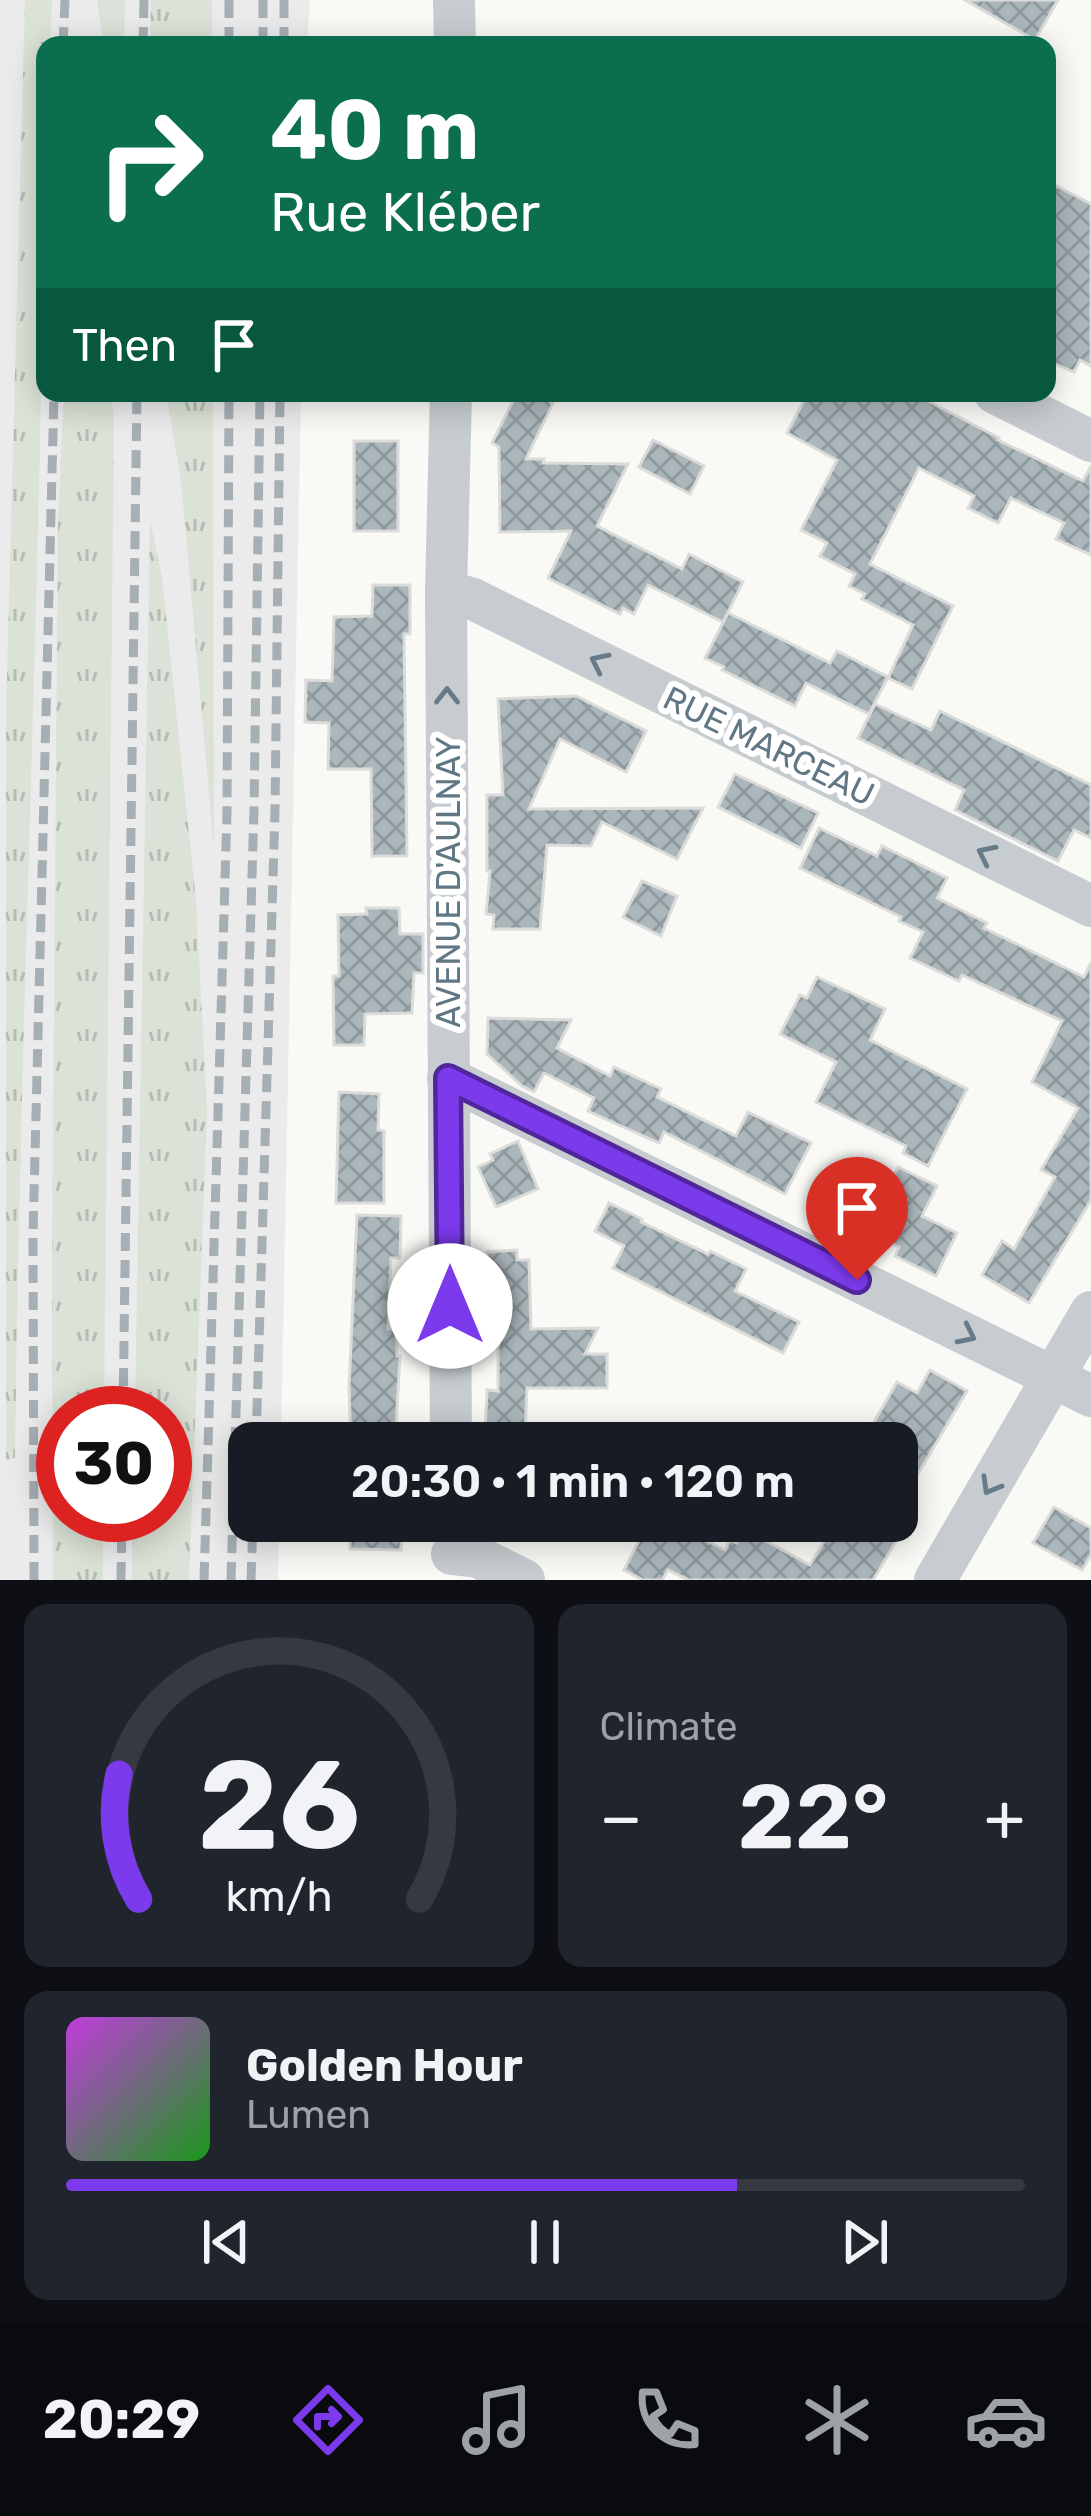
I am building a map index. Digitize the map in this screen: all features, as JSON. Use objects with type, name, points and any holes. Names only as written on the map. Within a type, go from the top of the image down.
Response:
[{"type":"street","points":[[454,0],[455,36]]},
{"type":"street","name":"AVENUE D'AULNAY","points":[[451,402],[446,591],[451,1422]]},
{"type":"street","points":[[1013,402],[1091,440]]},
{"type":"street","name":"RUE MARCEAU","points":[[446,591],[472,599],[1091,905]]},
{"type":"street","points":[[448,1078],[1072,1387]]},
{"type":"street","points":[[935,1580],[1072,1387],[1091,1312]]},
{"type":"street","points":[[452,1552],[478,1557],[524,1580]]},
{"type":"shaded area","points":[[0,0],[310,0],[308,36],[36,36],[36,402],[301,402],[281,1422],[228,1422],[228,1542],[279,1542],[278,1580],[0,1580]]},
{"type":"green space","points":[[25,0],[52,0],[50,36],[36,36],[36,402],[41,402],[15,1458],[6,1460],[6,713]]},
{"type":"green space","points":[[97,0],[125,0],[124,36],[102,36]]},
{"type":"green space","points":[[151,0],[212,0],[212,36],[150,36]]},
{"type":"green space","points":[[64,402],[112,402],[104,1386],[52,1386],[58,519]]},
{"type":"green space","points":[[168,402],[213,402],[214,849],[181,481]]},
{"type":"green space","points":[[150,520],[162,577],[196,900],[207,1112],[192,1502],[192,1386],[135,1386]]},
{"type":"green space","points":[[53,1542],[103,1542],[103,1580],[53,1580]]},
{"type":"green space","points":[[133,1542],[190,1542],[189,1580],[132,1580]]},
{"type":"building","points":[[965,0],[1058,0],[1037,36],[1028,36]]},
{"type":"building","points":[[1056,186],[1091,204],[1091,366],[1080,360],[1074,372],[1056,364]]},
{"type":"building","points":[[512,402],[553,403],[526,459],[628,464],[597,526],[682,569],[689,554],[743,582],[723,622],[648,585],[634,614],[623,608],[620,614],[548,578],[571,531],[500,532],[499,447],[492,443]]},
{"type":"building","points":[[803,402],[930,402],[1083,481],[1091,466],[1091,555],[1056,539],[1064,523],[1011,498],[998,523],[968,508],[974,496],[919,468],[870,564],[953,606],[912,689],[888,678],[913,625],[862,599],[865,594],[849,586],[855,574],[820,556],[827,543],[801,530],[837,460],[787,433]]},
{"type":"building","points":[[653,440],[704,466],[690,494],[639,467]]},
{"type":"building","points":[[354,441],[398,441],[398,531],[354,531]]},
{"type":"building","points":[[373,585],[410,585],[410,634],[404,634],[407,856],[372,856],[371,769],[328,769],[329,723],[305,722],[306,680],[332,681],[334,617],[372,616]]},
{"type":"building","points":[[728,613],[830,663],[837,651],[888,677],[869,714],[806,683],[795,706],[705,658]]},
{"type":"building","points":[[576,696],[646,731],[626,772],[560,739],[529,809],[703,808],[677,859],[602,822],[591,846],[547,845],[540,929],[493,929],[494,915],[486,914],[490,871],[487,795],[503,795],[498,699]]},
{"type":"building","points":[[875,704],[931,730],[940,711],[1091,785],[1091,838],[1074,830],[1058,861],[955,810],[964,790],[858,738]]},
{"type":"building","points":[[735,774],[818,813],[801,848],[718,807]]},
{"type":"building","points":[[819,828],[877,856],[882,846],[947,878],[937,898],[987,923],[984,928],[1084,977],[1091,963],[1091,1200],[1029,1303],[982,1275],[1002,1241],[1014,1249],[1055,1177],[1041,1170],[1078,1108],[1032,1082],[1062,1021],[962,975],[959,981],[910,958],[923,932],[800,868]]},
{"type":"building","points":[[642,881],[677,896],[661,936],[623,917]]},
{"type":"building","points":[[366,908],[399,908],[400,934],[423,934],[423,973],[414,973],[412,1013],[365,1014],[364,1045],[334,1045],[338,915],[367,914]]},
{"type":"building","points":[[817,977],[885,1009],[870,1040],[967,1089],[928,1166],[903,1153],[906,1146],[816,1102],[836,1062],[780,1034],[800,995],[807,998]]},
{"type":"building","points":[[488,1018],[571,1020],[557,1048],[606,1074],[610,1076],[614,1067],[661,1089],[657,1097],[736,1136],[748,1112],[811,1143],[785,1194],[664,1132],[659,1143],[588,1111],[594,1098],[544,1073],[534,1092],[522,1086],[487,1054]]},
{"type":"building","points":[[339,1092],[379,1094],[384,1203],[336,1203]]},
{"type":"building","points":[[518,1141],[538,1189],[496,1207],[478,1167],[493,1160],[490,1154]]},
{"type":"building","points":[[898,1167],[937,1186],[922,1216],[957,1233],[936,1276],[895,1256],[899,1247],[840,1218],[853,1192],[879,1205]]},
{"type":"building","points":[[609,1203],[746,1269],[735,1291],[799,1322],[783,1353],[613,1268],[624,1246],[595,1231]]},
{"type":"building","points":[[357,1215],[401,1216],[400,1258],[391,1258],[388,1329],[396,1329],[400,1356],[396,1422],[350,1422]]},
{"type":"building","points":[[517,1250],[517,1260],[529,1260],[531,1329],[598,1328],[585,1354],[607,1354],[607,1388],[527,1388],[526,1422],[486,1422],[487,1390],[498,1391],[498,1307],[488,1308],[487,1252]]},
{"type":"building","points":[[930,1370],[967,1391],[918,1474],[918,1422],[874,1422],[897,1382],[917,1393]]},
{"type":"building","points":[[1054,1507],[1091,1528],[1091,1555],[1082,1570],[1033,1543]]},
{"type":"building","points":[[350,1542],[401,1542],[401,1550],[350,1549]]},
{"type":"building","points":[[638,1542],[709,1542],[725,1550],[729,1542],[768,1542],[810,1565],[824,1542],[896,1542],[873,1580],[689,1580],[668,1570],[662,1580],[643,1580],[624,1570]]},
{"type":"railway","points":[[63,36],[65,0]]},
{"type":"railway","points":[[143,36],[144,0]]},
{"type":"railway","points":[[229,0],[229,36]]},
{"type":"railway","points":[[263,0],[263,36]]},
{"type":"railway","points":[[284,0],[284,36]]},
{"type":"railway","points":[[34,1580],[33,1235],[54,402]]},
{"type":"railway","points":[[123,1386],[137,402]]},
{"type":"railway","points":[[204,1580],[227,813],[229,402]]},
{"type":"railway","points":[[231,1580],[254,809],[260,402]]},
{"type":"railway","points":[[257,1422],[275,810],[280,402]]},
{"type":"railway","points":[[121,1580],[122,1542]]},
{"type":"railway","points":[[251,1580],[252,1542]]},
{"type":"route","points":[[450,1306],[448,1078],[857,1280]]}]
